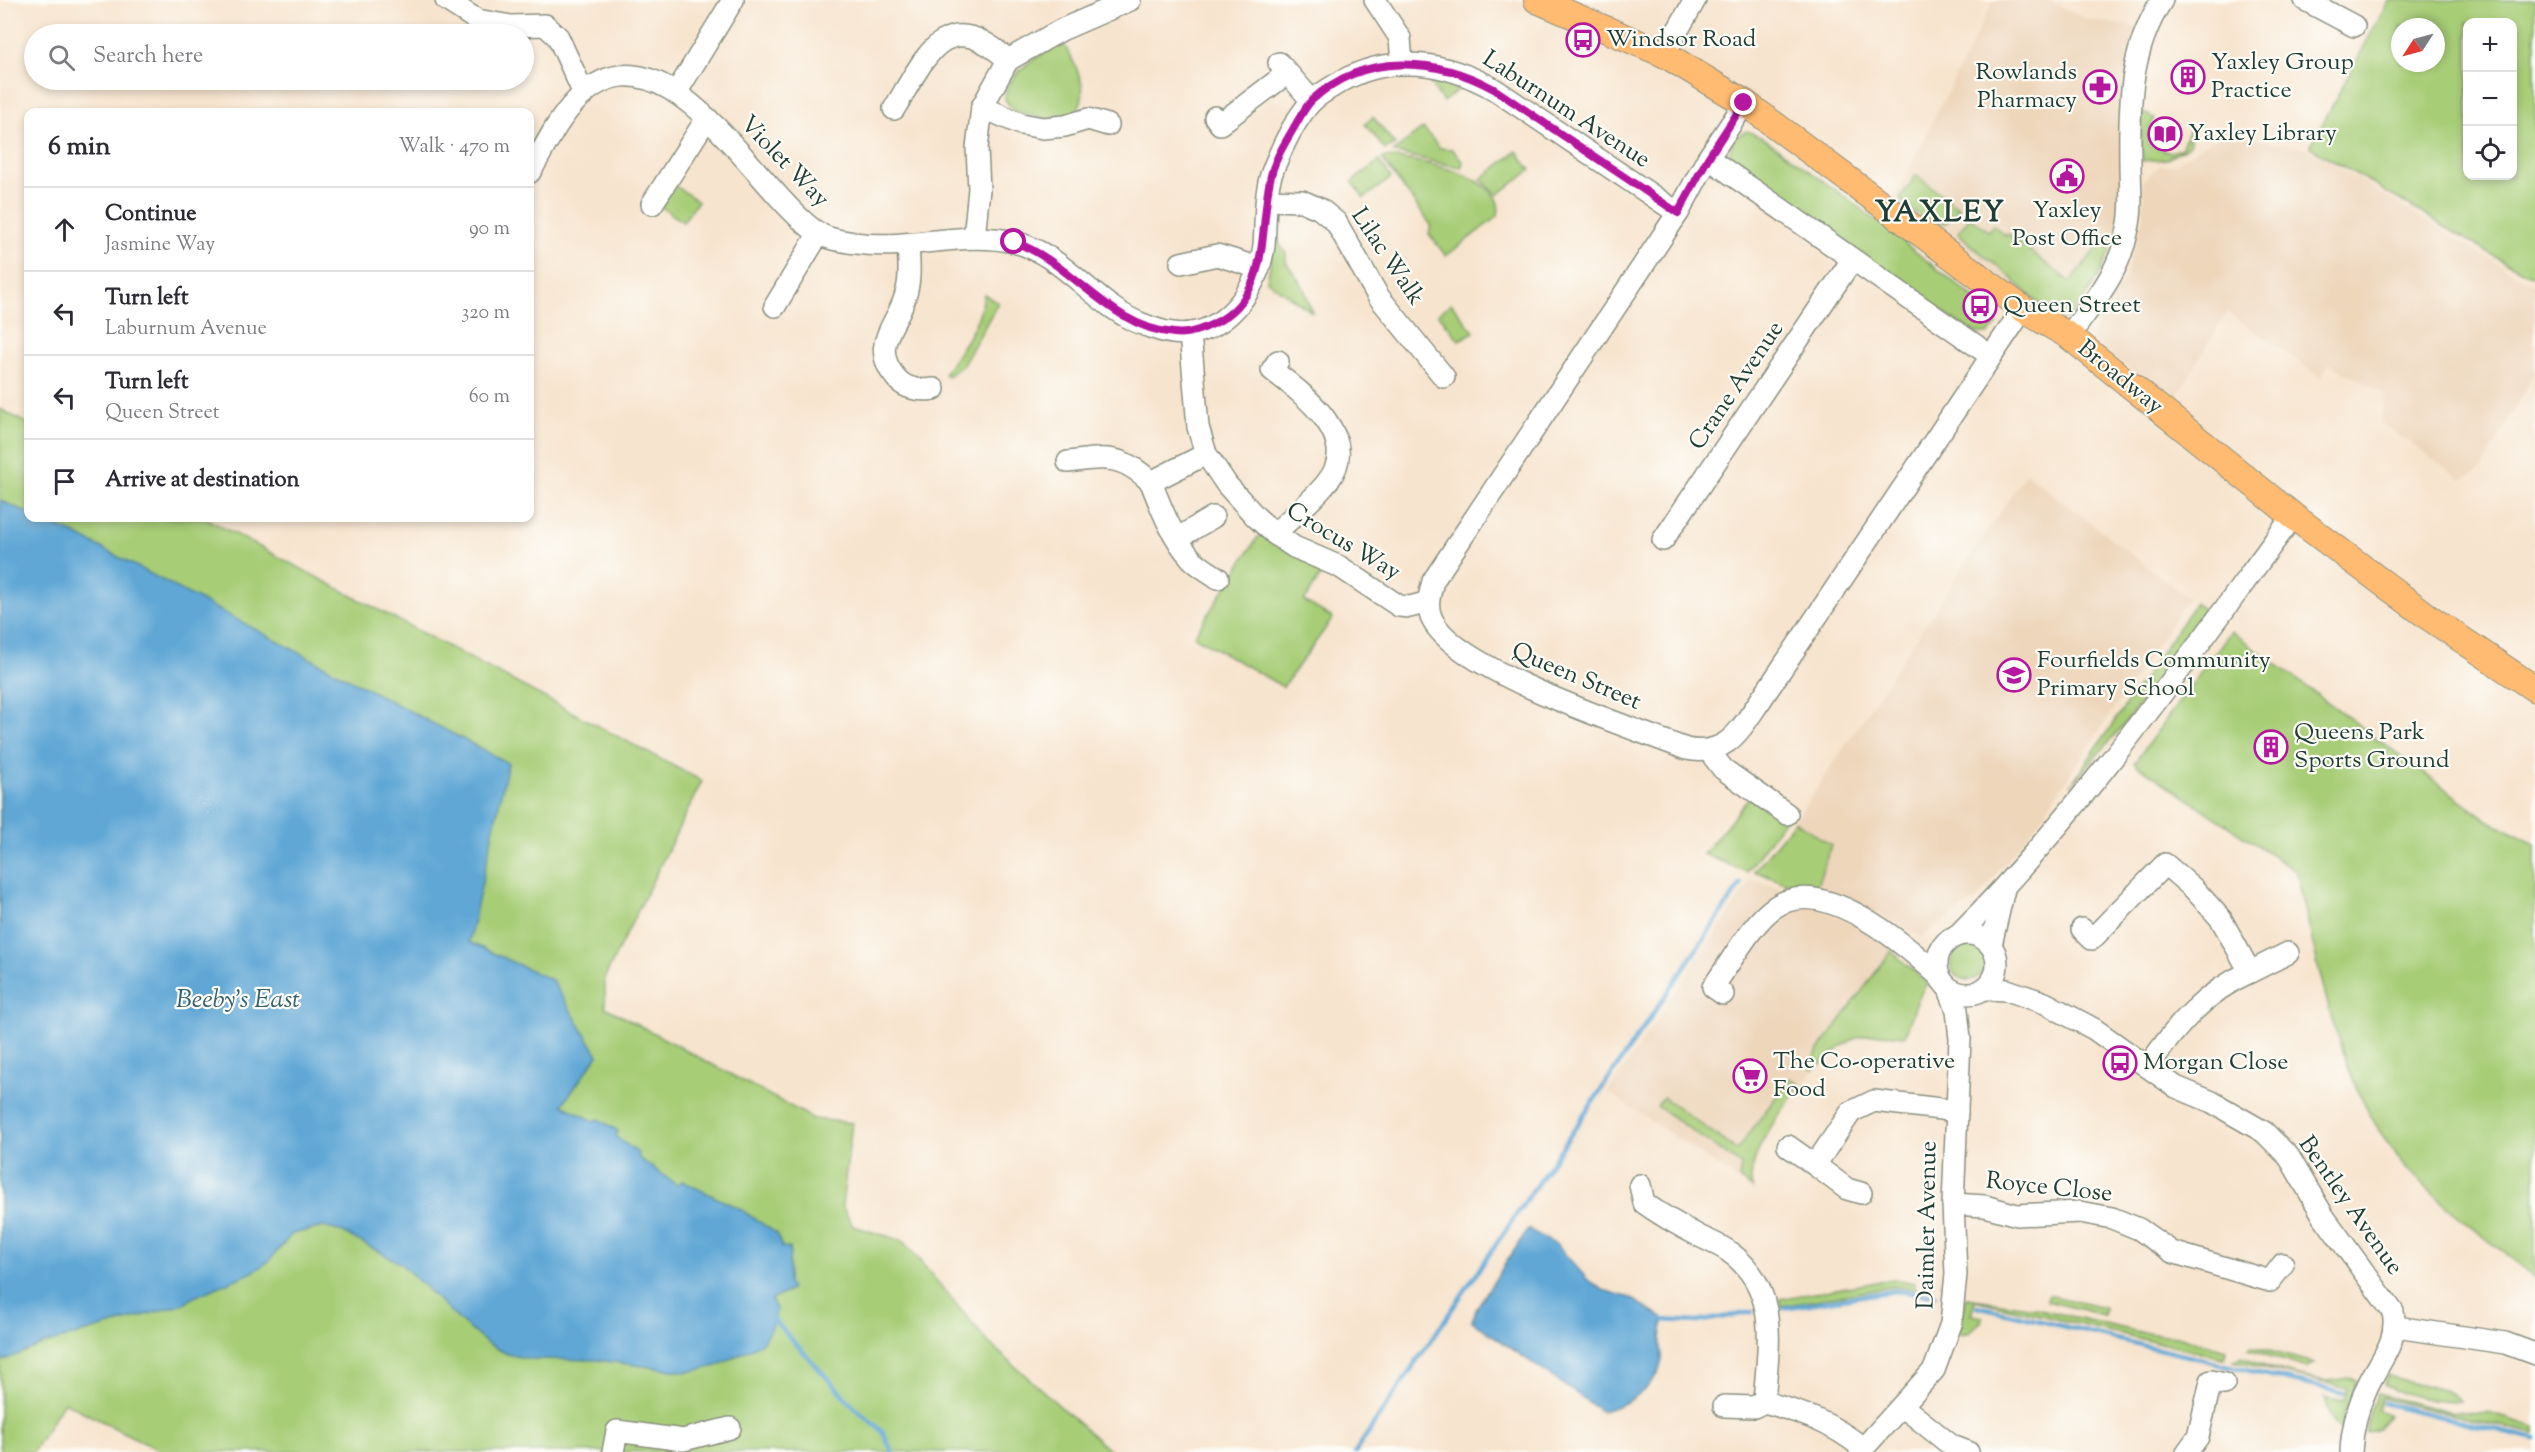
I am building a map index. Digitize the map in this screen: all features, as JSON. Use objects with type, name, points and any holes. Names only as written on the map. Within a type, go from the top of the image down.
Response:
[{"type":"main road","name":"Broadway","points":[[1536,0],[1664,54],[1744,103],[2023,309],[2069,336],[2293,516],[2430,618],[2535,689]]},
{"type":"street","points":[[446,0],[477,20],[500,24]]},
{"type":"street","points":[[676,93],[733,0]]},
{"type":"street","points":[[974,238],[979,189],[977,148],[982,107],[1008,60],[1089,8],[1130,0]]},
{"type":"street","points":[[1375,0],[1400,38],[1402,63]]},
{"type":"street","points":[[1664,54],[1695,0]]},
{"type":"street","points":[[2069,336],[2115,273],[2128,230],[2131,211],[2129,105],[2143,37],[2162,0]]},
{"type":"street","points":[[2305,0],[2338,10],[2354,26]]},
{"type":"street","points":[[534,25],[545,25],[558,37],[584,94],[573,104],[534,165]]},
{"type":"street","points":[[892,113],[928,54],[941,42],[968,35],[978,37],[989,43],[1008,60]]},
{"type":"street","name":"Laburnum Avenue","points":[[1190,333],[1218,322],[1233,312],[1246,296],[1259,268],[1270,180],[1281,149],[1311,101],[1350,76],[1370,69],[1402,63],[1437,66],[1478,80],[1678,213]]},
{"type":"street","points":[[1215,117],[1220,124],[1282,68],[1311,101]]},
{"type":"street","name":"Violet Way","points":[[584,94],[613,77],[629,75],[642,76],[676,93],[707,118],[793,210],[819,233],[836,240],[873,246],[908,246],[974,238],[1014,242],[1033,249],[1116,311],[1136,322],[1173,333],[1190,333]]},
{"type":"street","points":[[1428,602],[1432,581],[1678,213],[1708,158],[1744,103]]},
{"type":"street","points":[[982,107],[1021,124],[1043,128],[1065,126],[1088,119],[1110,126]]},
{"type":"street","points":[[652,204],[707,118]]},
{"type":"street","points":[[1708,158],[1991,356]]},
{"type":"street","name":"Lilac Walk","points":[[1268,200],[1302,201],[1320,209],[1336,222],[1378,296],[1444,377]]},
{"type":"street","points":[[775,306],[819,233]]},
{"type":"street","points":[[908,246],[906,295],[888,331],[884,356],[889,370],[899,381],[910,388],[934,389]]},
{"type":"street","points":[[1187,258],[1217,255],[1259,268]]},
{"type":"street","name":"Crane Avenue","points":[[1663,540],[1852,260]]},
{"type":"street","points":[[1787,814],[1723,769],[1709,751],[1727,743],[1740,730],[2023,309]]},
{"type":"street","name":"Crocus Way","points":[[1190,333],[1195,402],[1206,454],[1227,485],[1256,517],[1294,547],[1340,567],[1399,606],[1410,607],[1428,602]]},
{"type":"street","points":[[1271,370],[1314,405],[1335,435],[1339,450],[1338,465],[1327,484],[1275,534]]},
{"type":"street","points":[[1151,482],[1206,454]]},
{"type":"street","points":[[1068,462],[1104,457],[1134,466],[1151,482],[1161,507],[1192,560],[1218,578]]},
{"type":"street","points":[[1944,983],[1937,961],[1951,940],[2005,888],[2164,691],[2293,516]]},
{"type":"street","points":[[1178,538],[1213,517]]},
{"type":"street","name":"Queen Street","points":[[1428,602],[1432,618],[1441,633],[1496,672],[1530,690],[1686,749],[1709,751]]},
{"type":"street","points":[[2082,929],[2092,939],[2165,864],[2221,919],[2250,972]]},
{"type":"street","points":[[1723,994],[1713,987],[1765,915],[1781,903],[1795,900],[1822,901],[1851,909],[1900,941],[1944,983],[1959,994],[1979,992],[1996,976],[1994,952],[2005,888]]},
{"type":"street","points":[[1900,941],[1951,940],[1974,934],[1994,952]]},
{"type":"street","name":"Bentley Avenue","points":[[1994,952],[2040,1001]]},
{"type":"street","points":[[2148,1066],[2172,1032],[2198,1006],[2229,981],[2288,953]]},
{"type":"street","name":"Daimler Avenue","points":[[1861,1450],[1934,1370],[1951,1324],[1956,1274],[1953,1204],[1960,1039],[1957,1010],[1944,983]]},
{"type":"street","name":"Bentley Avenue","points":[[1979,992],[2007,990],[2040,1001],[2094,1029],[2176,1086],[2212,1102],[2251,1124],[2289,1157],[2324,1217],[2393,1312],[2396,1327]]},
{"type":"street","name":"Daimler Avenue","points":[[1960,1039],[1979,992]]},
{"type":"street","points":[[1815,1165],[1851,1112],[1875,1101],[1957,1111]]},
{"type":"street","points":[[1788,1146],[1847,1190],[1861,1193]]},
{"type":"street","points":[[1637,1198],[1668,1220],[1726,1249],[1743,1263],[1758,1281],[1770,1332],[1764,1402]]},
{"type":"street","name":"Royce Close","points":[[1953,1204],[1985,1206],[2017,1215],[2080,1212],[2112,1218],[2139,1229],[2172,1252],[2271,1288],[2283,1264]]},
{"type":"street","points":[[2351,1452],[2351,1436],[2358,1409],[2393,1341],[2396,1327],[2505,1343],[2535,1354]]},
{"type":"street","points":[[2187,1452],[2198,1437],[2211,1381],[2224,1384]]},
{"type":"street","points":[[1724,1406],[1754,1407],[1764,1402],[1807,1414],[1837,1428],[1861,1450]]},
{"type":"street","points":[[1902,1406],[1921,1424],[1952,1446],[1968,1452]]},
{"type":"street","points":[[613,1452],[617,1431],[683,1440],[730,1428]]},
{"type":"shaded area","points":[[1994,0],[2047,0],[2085,19],[2142,28],[2121,236],[2082,311],[2062,325],[1891,204]]},
{"type":"shaded area","points":[[2222,133],[2306,148],[2535,286],[2535,372],[2480,471],[2461,479],[2380,422],[2386,394],[2329,364],[2321,377],[2227,312],[2174,402],[2091,340],[2098,319],[2125,278],[2143,218],[2143,180],[2160,166],[2174,165]]},
{"type":"shaded area","name":"Fourfields Community Primary School","points":[[2026,473],[2188,598],[2041,818],[1978,898],[1921,937],[1853,901],[1817,886],[1831,845],[1795,821]]},
{"type":"shaded area","points":[[1751,880],[1780,887],[1860,928],[1903,956],[1896,956],[1883,971],[1763,1141],[1752,1181],[1755,1191],[1608,1092]]},
{"type":"green space","points":[[2389,0],[2535,0],[2535,277],[2504,262],[2310,147]]},
{"type":"green space","points":[[1063,43],[1077,68],[1082,86],[1081,104],[1076,112],[1047,119],[1013,111],[1005,99],[1012,80],[1026,65]]},
{"type":"green space","points":[[1425,76],[1442,78],[1462,87],[1443,102]]},
{"type":"green space","points":[[2141,112],[2154,118],[2147,138],[2150,146],[2171,152],[2181,149],[2190,127],[2190,145],[2167,159],[2142,161]]},
{"type":"green space","points":[[1373,117],[1395,145],[1385,150],[1365,124]]},
{"type":"green space","points":[[1423,128],[1440,148],[1452,149],[1463,162],[1461,168],[1393,152]]},
{"type":"green space","points":[[1747,131],[1765,139],[1859,207],[1993,313],[1997,325],[1988,334],[1973,333],[1738,170],[1729,152],[1735,137]]},
{"type":"green space","points":[[1517,151],[1531,170],[1497,195],[1481,179]]},
{"type":"green space","points":[[1385,157],[1436,165],[1474,179],[1488,189],[1497,201],[1498,216],[1446,256],[1429,234],[1431,225],[1382,159]]},
{"type":"green space","points":[[1379,161],[1391,178],[1364,198],[1352,182]]},
{"type":"green space","points":[[1916,175],[1959,208],[1946,223],[1928,223],[1900,199]]},
{"type":"green space","points":[[674,185],[698,201],[683,222],[660,206]]},
{"type":"green space","points":[[1970,217],[1988,231],[1993,225],[2006,236],[2008,234],[2070,282],[2103,240],[2110,250],[2093,285],[2070,317],[2058,318],[1963,238],[1958,232]]},
{"type":"green space","points":[[1275,238],[1286,253],[1286,262],[1303,286],[1312,312],[1267,281]]},
{"type":"green space","points":[[984,294],[998,303],[963,365],[948,376],[944,374],[974,326]]},
{"type":"green space","points":[[1451,303],[1474,332],[1459,340],[1438,314]]},
{"type":"green space","name":"Beeby's East","points":[[0,409],[24,422],[24,522],[213,522],[702,781],[605,977],[605,1007],[814,1119],[852,1123],[842,1206],[853,1226],[903,1241],[987,1341],[1111,1452],[162,1452],[64,1402],[33,1452],[0,1452]]},
{"type":"green space","points":[[1261,532],[1325,569],[1304,601],[1333,618],[1283,687],[1194,636]]},
{"type":"green space","points":[[2195,603],[2207,612],[2123,726],[2071,785]]},
{"type":"green space","points":[[2231,631],[2489,821],[2535,844],[2535,1277],[2437,1198],[2402,1162],[2369,1112],[2354,1081],[2330,1012],[2296,871],[2134,763]]},
{"type":"green space","points":[[1749,798],[1785,819],[1747,872],[1703,854]]},
{"type":"green space","points":[[1795,821],[1831,845],[1817,886],[1790,885],[1754,871]]},
{"type":"green space","points":[[1968,946],[1980,951],[1985,963],[1980,975],[1968,980],[1956,975],[1951,963],[1956,951]]},
{"type":"green space","points":[[1891,951],[1927,983],[1918,999],[1905,1036],[1875,1034],[1854,1039],[1813,1070],[1808,1065]]},
{"type":"green space","points":[[1790,1078],[1800,1085],[1775,1120],[1759,1148],[1751,1175],[1752,1188],[1739,1179],[1741,1165],[1657,1106],[1663,1097],[1737,1150]]},
{"type":"green space","points":[[1893,1279],[1915,1283],[1915,1289],[1892,1287],[1781,1306],[1779,1299]]},
{"type":"green space","points":[[2048,1295],[2105,1308],[2104,1315],[2047,1301]]},
{"type":"green space","points":[[1966,1298],[2035,1308],[2144,1333],[2177,1336],[2226,1350],[2224,1358],[1975,1300],[1971,1315],[1983,1317],[1982,1322],[1967,1333],[1959,1334]]},
{"type":"green space","points":[[2250,1346],[2315,1363],[2307,1368],[2248,1349]]},
{"type":"green space","points":[[2241,1357],[2292,1375],[2233,1361]]},
{"type":"green space","points":[[2292,1375],[2324,1381],[2348,1378],[2357,1380],[2345,1411],[2342,1428],[2339,1429],[2331,1418],[2327,1398],[2324,1397],[2344,1401],[2347,1388]]},
{"type":"green space","points":[[2388,1376],[2448,1391],[2460,1402],[2430,1399],[2392,1389],[2383,1385]]},
{"type":"green space","points":[[2377,1394],[2450,1412],[2488,1413],[2535,1427],[2535,1434],[2381,1398],[2377,1411],[2388,1415],[2378,1429],[2366,1433],[2369,1413]]},
{"type":"water","name":"Beeby's East","points":[[0,500],[24,511],[24,522],[48,522],[75,534],[508,763],[469,942],[552,980],[598,1055],[562,1105],[594,1121],[599,1119],[618,1131],[616,1137],[638,1153],[639,1158],[677,1185],[682,1181],[740,1209],[776,1233],[782,1247],[790,1248],[788,1281],[791,1290],[771,1300],[776,1308],[775,1321],[762,1343],[717,1366],[687,1372],[598,1360],[530,1359],[507,1354],[487,1343],[461,1322],[400,1263],[342,1232],[324,1227],[292,1234],[269,1261],[253,1272],[194,1297],[184,1304],[44,1344],[0,1362]]},
{"type":"water","points":[[1528,1229],[1557,1245],[1588,1280],[1603,1290],[1631,1298],[1664,1319],[1662,1360],[1659,1370],[1647,1387],[1630,1400],[1601,1411],[1472,1321],[1477,1307]]},
{"type":"waterway","points":[[1355,1452],[1741,884]]},
{"type":"waterway","points":[[1783,1308],[1894,1291],[1936,1295]]},
{"type":"waterway","points":[[1977,1306],[2343,1393]]},
{"type":"waterway","points":[[1662,1320],[1697,1322],[1752,1312]]},
{"type":"waterway","points":[[772,1318],[854,1407],[883,1432],[892,1452]]},
{"type":"waterway","points":[[2383,1403],[2535,1439]]},
{"type":"place","name":"Windsor Road","points":[[1583,40]]},
{"type":"place","name":"Yaxley Group Practice","points":[[2188,77]]},
{"type":"place","name":"Rowlands Pharmacy","points":[[2100,87]]},
{"type":"place","name":"Yaxley Library","points":[[2165,134]]},
{"type":"place","name":"Yaxley Post Office","points":[[2067,176]]},
{"type":"place","name":"Queen Street","points":[[1980,306]]},
{"type":"place","name":"Fourfields Community Primary School","points":[[2014,675]]},
{"type":"place","name":"Queens Park Sports Ground","points":[[2271,747]]},
{"type":"place","name":"Morgan Close","points":[[2120,1063]]},
{"type":"place","name":"The Co-operative Food","points":[[1750,1076]]},
{"type":"district","name":"YAXLEY","points":[[1940,213]]},
{"type":"route","points":[[1014,242],[1050,259],[1116,311],[1136,322],[1173,333],[1190,333],[1218,322],[1233,312],[1246,296],[1259,268],[1264,246],[1264,223],[1270,180],[1281,149],[1311,101],[1350,76],[1370,69],[1402,63],[1437,66],[1470,76],[1494,89],[1678,213],[1708,158],[1744,103]]}]
